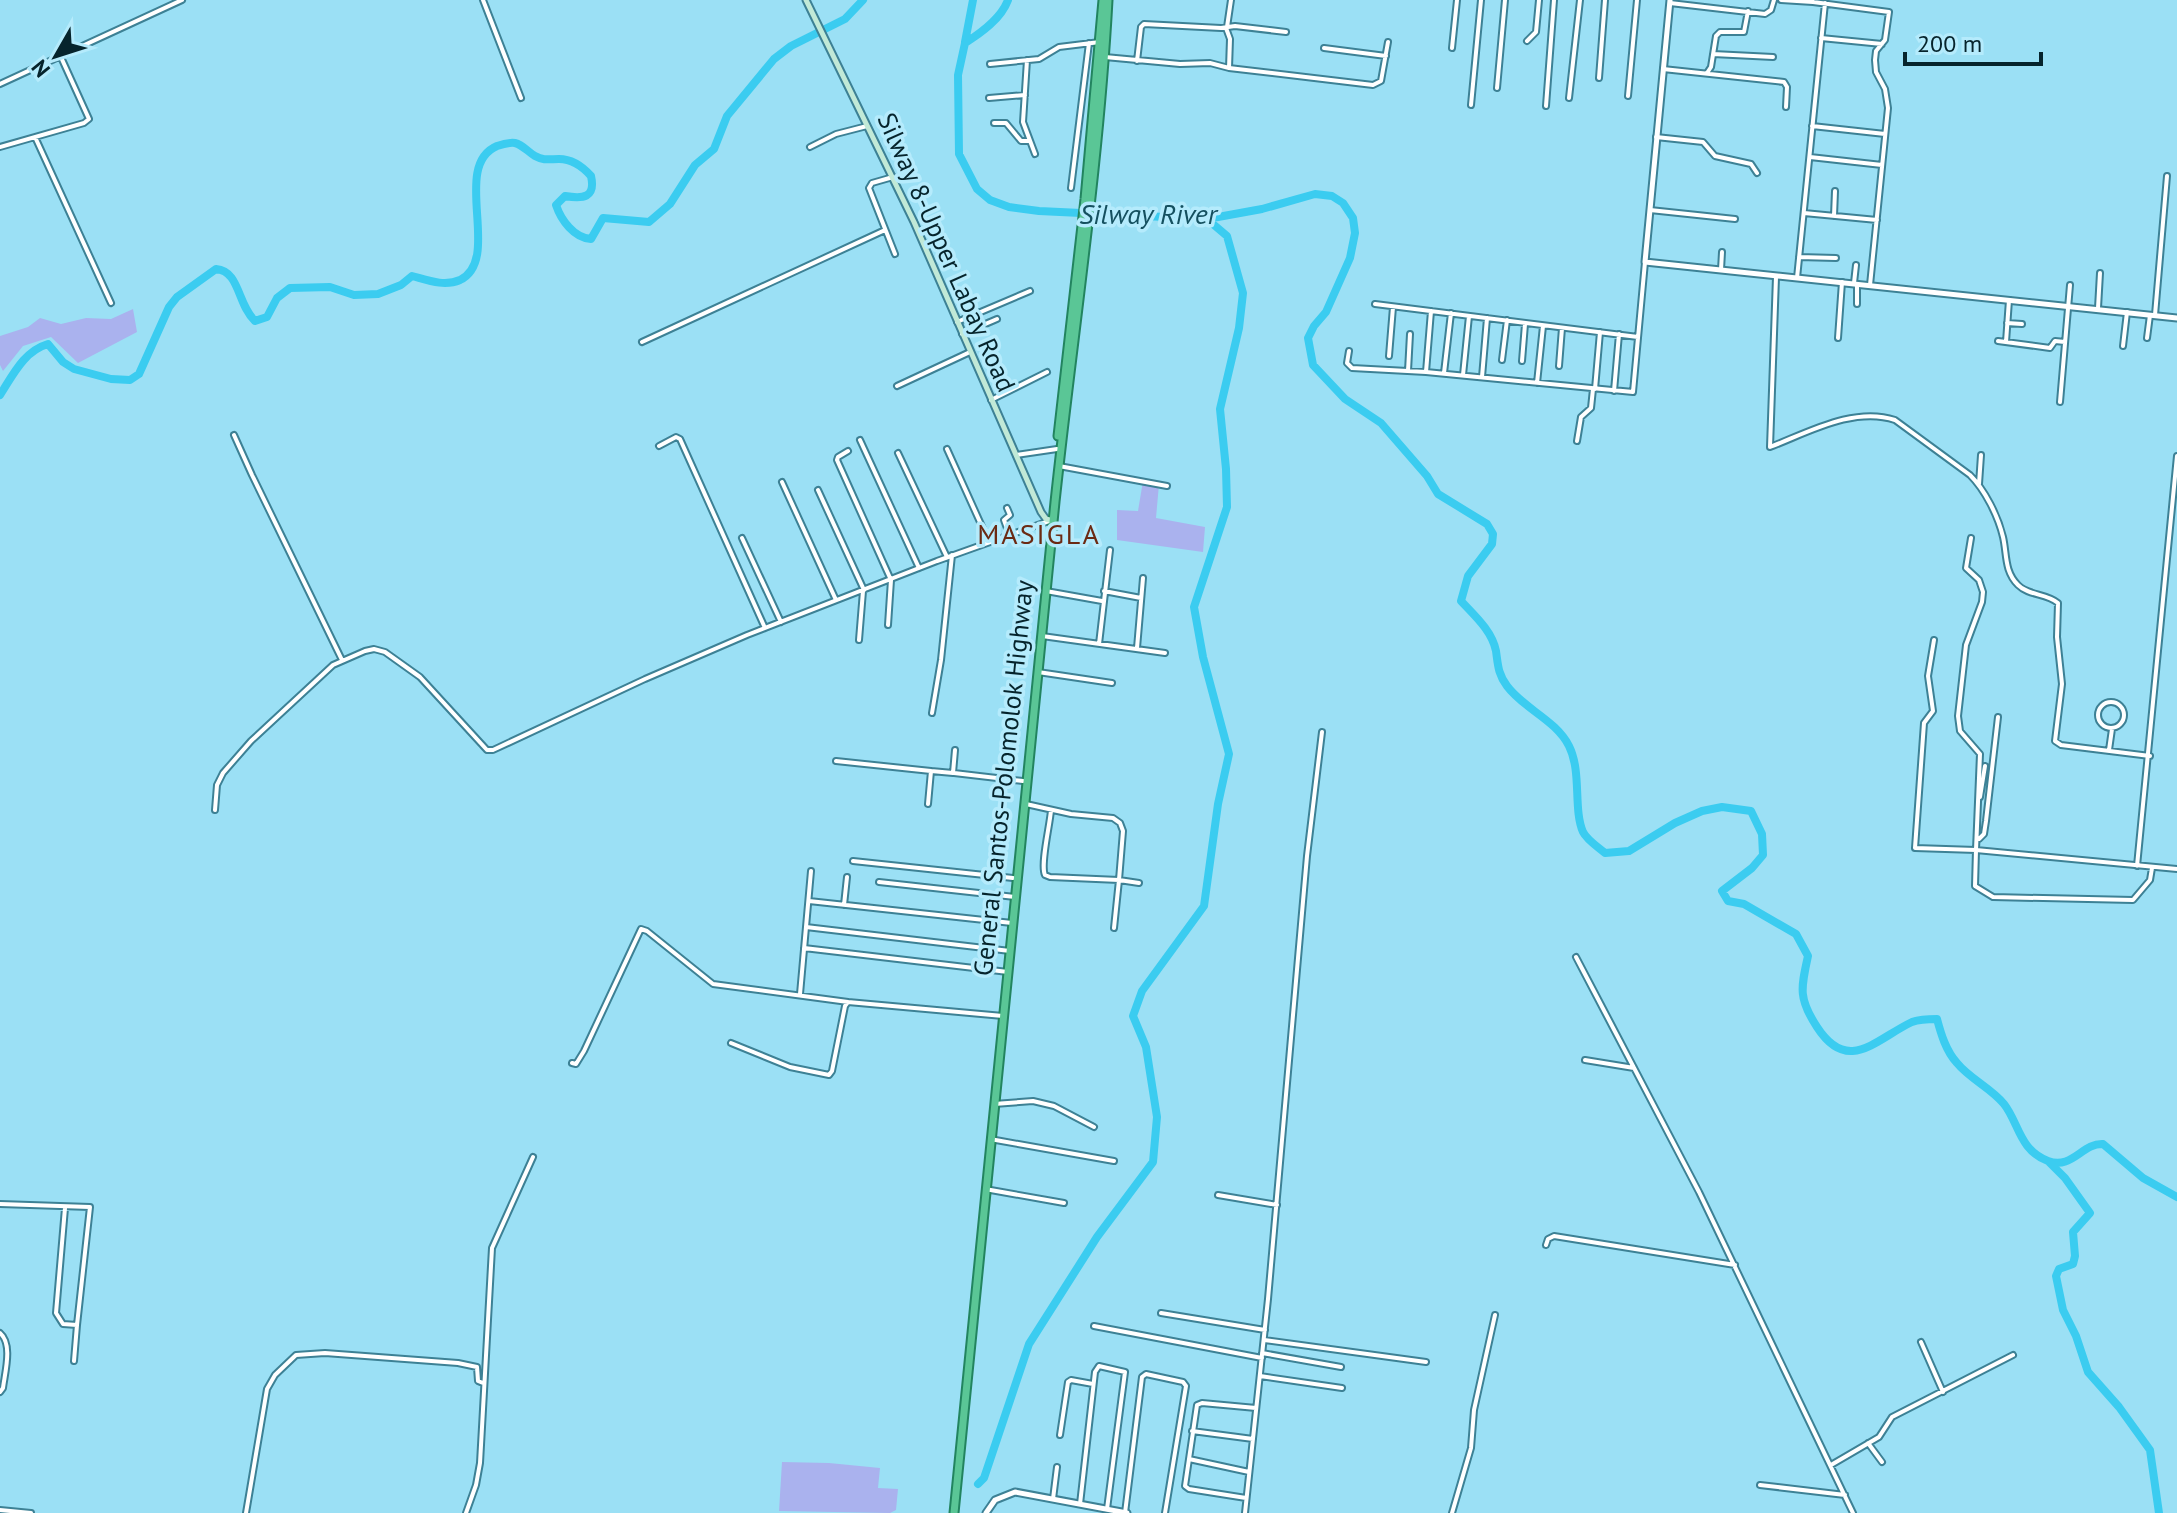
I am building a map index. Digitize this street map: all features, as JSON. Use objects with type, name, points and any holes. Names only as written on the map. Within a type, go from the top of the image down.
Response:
[{"type":"highway","points":[[1088,199],[1106,0]]},
{"type":"highway","points":[[952,1513],[1042,636],[1051,521],[1105,57],[1106,0]]},
{"type":"highway","name":"General Santos-Polomolok Highway","points":[[1013,897],[1057,449],[1084,231]]},
{"type":"highway","name":"General Santos-Polomolok Highway","points":[[953,1499],[1001,1016]]},
{"type":"main road","name":"Silway 8-Upper Labay Road","points":[[806,0],[893,177],[1041,512],[1051,521]]},
{"type":"street","points":[[0,84],[182,0]]},
{"type":"street","points":[[483,0],[521,98]]},
{"type":"street","points":[[1229,68],[1230,39],[1226,27],[1231,0]]},
{"type":"street","points":[[1452,48],[1457,0]]},
{"type":"street","points":[[1471,105],[1481,0]]},
{"type":"street","points":[[1497,88],[1505,0]]},
{"type":"street","points":[[1527,41],[1536,32],[1539,0]]},
{"type":"street","points":[[1546,106],[1554,0]]},
{"type":"street","points":[[1569,98],[1580,0]]},
{"type":"street","points":[[1599,78],[1605,0]]},
{"type":"street","points":[[1628,96],[1637,0]]},
{"type":"street","points":[[1349,351],[1347,363],[1352,368],[1444,373],[1633,392],[1670,1],[1768,13],[1774,0]]},
{"type":"street","points":[[1781,0],[1812,1],[1889,12],[1882,44],[1876,51],[1875,68],[1887,97],[1870,285]]},
{"type":"street","points":[[1797,278],[1825,3]]},
{"type":"street","points":[[1707,73],[1717,33],[1745,30],[1748,11]]},
{"type":"street","points":[[1137,61],[1144,24],[1249,27],[1286,32]]},
{"type":"street","points":[[1821,38],[1882,44]]},
{"type":"street","points":[[990,64],[1039,59],[1059,47],[1100,42]]},
{"type":"street","points":[[1105,57],[1180,64],[1210,63],[1229,68],[1373,85],[1381,81],[1388,42]]},
{"type":"street","points":[[1071,188],[1089,43]]},
{"type":"street","points":[[1324,48],[1386,56]]},
{"type":"street","points":[[1713,54],[1773,57]]},
{"type":"street","points":[[0,147],[84,123],[89,118],[60,55]]},
{"type":"street","points":[[1027,60],[1023,122],[1035,154]]},
{"type":"street","points":[[1663,69],[1784,82],[1787,87],[1786,107]]},
{"type":"street","points":[[989,98],[1025,95]]},
{"type":"street","points":[[994,123],[1009,124],[1021,141],[1029,141]]},
{"type":"street","points":[[810,147],[836,134],[869,125]]},
{"type":"street","points":[[1811,126],[1885,134]]},
{"type":"street","points":[[35,137],[111,303]]},
{"type":"street","points":[[1656,137],[1703,142],[1715,156],[1751,164],[1757,173]]},
{"type":"street","points":[[1810,157],[1882,165]]},
{"type":"street","points":[[2147,338],[2167,176]]},
{"type":"street","points":[[893,177],[872,183],[869,188],[895,254]]},
{"type":"street","points":[[1834,216],[1835,191]]},
{"type":"street","points":[[1648,209],[1735,219]]},
{"type":"street","points":[[1803,213],[1877,220]]},
{"type":"street","points":[[642,342],[885,230]]},
{"type":"street","points":[[1721,270],[1722,252]]},
{"type":"street","points":[[1799,257],[1836,258]]},
{"type":"street","points":[[1645,262],[2177,318]]},
{"type":"street","points":[[1856,265],[1857,304]]},
{"type":"street","points":[[2098,308],[2100,273]]},
{"type":"street","points":[[1776,277],[1770,447],[1855,417],[1887,417],[1979,484]]},
{"type":"street","points":[[1838,338],[1842,282]]},
{"type":"street","points":[[2060,402],[2070,285]]},
{"type":"street","points":[[957,322],[1030,291]]},
{"type":"street","points":[[2006,342],[2009,300]]},
{"type":"street","points":[[1375,304],[1638,337]]},
{"type":"street","points":[[1389,356],[1393,307]]},
{"type":"street","points":[[1426,372],[1431,311]]},
{"type":"street","points":[[2123,346],[2127,312]]},
{"type":"street","points":[[1444,373],[1451,313]]},
{"type":"street","points":[[1463,375],[1469,316]]},
{"type":"street","points":[[1482,377],[1487,318]]},
{"type":"street","points":[[962,334],[997,319]]},
{"type":"street","points":[[1502,360],[1507,320]]},
{"type":"street","points":[[1522,361],[1525,323]]},
{"type":"street","points":[[2007,323],[2022,324]]},
{"type":"street","points":[[1537,383],[1543,325]]},
{"type":"street","points":[[1559,366],[1562,328]]},
{"type":"street","points":[[1577,441],[1581,417],[1591,408],[1600,332]]},
{"type":"street","points":[[1408,371],[1410,334]]},
{"type":"street","points":[[1614,391],[1619,334]]},
{"type":"street","points":[[1998,341],[2050,348],[2055,341],[2065,342]]},
{"type":"street","points":[[897,386],[970,352]]},
{"type":"street","points":[[991,400],[1047,372]]},
{"type":"street","points":[[234,435],[342,660]]},
{"type":"street","points":[[659,446],[676,437],[680,439],[765,628]]},
{"type":"street","points":[[860,440],[919,568]]},
{"type":"street","points":[[947,449],[989,542]]},
{"type":"street","points":[[1016,455],[1057,449]]},
{"type":"street","points":[[848,451],[837,460],[891,580],[888,625]]},
{"type":"street","points":[[898,453],[949,556],[941,660],[932,713]]},
{"type":"street","points":[[1981,455],[1979,484],[2003,537],[2011,576],[2023,589],[2058,603],[2057,637],[2062,684],[2055,741],[2061,745],[2150,756]]},
{"type":"street","points":[[2137,866],[2177,456]]},
{"type":"street","points":[[1059,466],[1167,486]]},
{"type":"street","points":[[782,482],[836,600]]},
{"type":"street","points":[[818,490],[863,591],[859,640]]},
{"type":"street","points":[[1007,508],[1010,515],[1004,520],[1009,534]]},
{"type":"street","points":[[215,810],[217,785],[228,766],[292,702],[342,660],[365,651],[374,649],[385,652],[420,677],[487,750],[491,750],[765,628],[949,556],[1051,521]]},
{"type":"street","points":[[742,538],[781,622]]},
{"type":"street","points":[[1971,538],[1966,568],[1981,582],[1983,592],[1966,645],[1958,716],[1960,731],[1980,754],[1975,886],[1993,897],[2133,900],[2150,880],[2152,868]]},
{"type":"street","points":[[1099,644],[1110,550]]},
{"type":"street","points":[[1137,648],[1143,578]]},
{"type":"street","points":[[1046,591],[1102,601]]},
{"type":"street","points":[[1104,591],[1141,598]]},
{"type":"street","points":[[1042,636],[1165,653]]},
{"type":"street","points":[[1934,640],[1928,676],[1933,711],[1924,723],[1915,848],[1976,850],[2177,869]]},
{"type":"street","points":[[1038,672],[1112,683]]},
{"type":"street","points":[[2109,750],[2112,729],[2121,723],[2123,711],[2120,705],[2112,702],[2102,706],[2100,719],[2103,727],[2112,729]]},
{"type":"street","points":[[1977,841],[1984,834],[1998,717]]},
{"type":"street","points":[[1245,1513],[1277,1205],[1307,856],[1322,732]]},
{"type":"street","points":[[953,773],[955,750]]},
{"type":"street","points":[[836,761],[1023,781]]},
{"type":"street","points":[[1979,799],[1985,766]]},
{"type":"street","points":[[928,804],[931,771]]},
{"type":"street","points":[[1024,803],[1051,810],[1113,818],[1120,823],[1123,831],[1114,928]]},
{"type":"street","points":[[1979,816],[1987,803]]},
{"type":"street","points":[[1051,810],[1050,833],[1042,865],[1045,875],[1139,883]]},
{"type":"street","points":[[853,861],[1013,878]]},
{"type":"street","points":[[800,994],[811,871]]},
{"type":"street","points":[[844,905],[847,877]]},
{"type":"street","points":[[879,882],[1013,897]]},
{"type":"street","points":[[809,901],[1011,923]]},
{"type":"street","points":[[806,927],[1008,950]]},
{"type":"street","points":[[572,1063],[576,1064],[584,1051],[641,929],[709,983],[848,1002],[1001,1016]]},
{"type":"street","points":[[804,948],[1006,972]]},
{"type":"street","points":[[1576,957],[1735,1265],[1853,1513]]},
{"type":"street","points":[[731,1043],[790,1067],[829,1075],[848,1002]]},
{"type":"street","points":[[1585,1060],[1634,1068]]},
{"type":"street","points":[[994,1104],[1033,1101],[1054,1106],[1094,1127]]},
{"type":"street","points":[[990,1139],[1114,1161]]},
{"type":"street","points":[[466,1513],[478,1475],[492,1248],[533,1157]]},
{"type":"street","points":[[985,1189],[1064,1203]]},
{"type":"street","points":[[1218,1195],[1277,1205]]},
{"type":"street","points":[[0,1204],[90,1207],[74,1361]]},
{"type":"street","points":[[65,1208],[56,1313],[63,1324],[77,1325]]},
{"type":"street","points":[[1546,1245],[1548,1239],[1554,1236],[1735,1265]]},
{"type":"street","points":[[1161,1313],[1265,1330]]},
{"type":"street","points":[[1452,1513],[1471,1448],[1476,1399],[1495,1315]]},
{"type":"street","points":[[1094,1326],[1341,1367]]},
{"type":"street","points":[[0,1333],[7,1344],[0,1392]]},
{"type":"street","points":[[1264,1340],[1426,1362]]},
{"type":"street","points":[[1921,1342],[1943,1392]]},
{"type":"street","points":[[246,1513],[267,1389],[275,1375],[296,1355],[325,1353],[458,1363],[476,1366],[478,1381],[483,1383]]},
{"type":"street","points":[[1831,1465],[1879,1437],[1892,1417],[2013,1355]]},
{"type":"street","points":[[1080,1504],[1093,1384],[1098,1366],[1124,1370],[1107,1509]]},
{"type":"street","points":[[986,1513],[995,1500],[1015,1492],[1126,1513],[1142,1377],[1146,1374],[1183,1382],[1186,1386],[1165,1513]]},
{"type":"street","points":[[1260,1376],[1342,1388]]},
{"type":"street","points":[[1060,1435],[1068,1382],[1093,1384]]},
{"type":"street","points":[[1246,1498],[1185,1486],[1196,1406],[1200,1403],[1256,1408]]},
{"type":"street","points":[[1192,1431],[1253,1439]]},
{"type":"street","points":[[1868,1443],[1882,1462]]},
{"type":"street","points":[[1189,1459],[1249,1472]]},
{"type":"street","points":[[1053,1499],[1057,1467]]},
{"type":"street","points":[[1760,1485],[1845,1495]]},
{"type":"street","points":[[4,1511],[31,1513]]},
{"type":"shaded area","points":[[133,309],[137,332],[78,363],[51,337],[23,346],[3,371],[0,365],[0,336],[28,327],[40,318],[61,324],[86,318],[111,319]]},
{"type":"shaded area","points":[[1143,481],[1159,484],[1156,518],[1205,527],[1203,552],[1117,540],[1117,510],[1138,511]]},
{"type":"shaded area","points":[[782,1462],[880,1468],[878,1488],[898,1489],[896,1510],[890,1513],[779,1511]]},
{"type":"waterway","points":[[0,395],[26,358],[48,344],[63,362],[74,369],[111,379],[130,380],[139,374],[169,307],[177,297],[216,269],[230,276],[255,321],[267,317],[277,298],[290,288],[330,287],[354,295],[378,294],[401,285],[412,276],[442,283],[460,280],[472,269],[477,253],[477,172],[484,157],[504,144],[518,144],[541,159],[568,160],[591,176],[590,193],[577,197],[565,196],[556,205],[565,222],[579,235],[591,239],[603,218],[649,222],[670,204],[695,165],[714,149],[727,116],[774,59],[791,46],[845,19],[863,0]]},
{"type":"waterway","points":[[965,42],[973,0]]},
{"type":"waterway","name":"Silway River","points":[[1008,0],[996,19],[965,43],[958,75],[959,154],[977,189],[990,200],[1009,207],[1039,211],[1207,219],[1262,209],[1315,194],[1332,196],[1343,203],[1353,218],[1355,233],[1350,258],[1326,312],[1308,338],[1313,365],[1345,399],[1381,423],[1427,476],[1438,494],[1487,524],[1493,534],[1492,544],[1468,576],[1461,601],[1491,637],[1500,673],[1507,686],[1556,729],[1569,746],[1575,767],[1578,813],[1587,838],[1605,853],[1629,851],[1675,823],[1702,811],[1722,807],[1751,811],[1762,834],[1763,855],[1752,868],[1722,891],[1728,901],[1744,904],[1796,934],[1808,956],[1804,1000],[1817,1027],[1829,1041],[1840,1049],[1863,1049],[1912,1022],[1937,1019],[1953,1058],[2004,1104],[2025,1143],[2038,1156],[2056,1163],[2064,1162],[2103,1144],[2143,1178],[2177,1197]]},
{"type":"waterway","points":[[978,1484],[984,1478],[1029,1344],[1097,1237],[1153,1162],[1157,1117],[1146,1047],[1133,1016],[1142,991],[1204,906],[1218,804],[1229,754],[1203,657],[1194,607],[1227,507],[1220,409],[1239,328],[1243,293],[1227,236],[1207,219]]},
{"type":"waterway","points":[[2049,1162],[2065,1178],[2090,1213],[2073,1232],[2073,1264],[2059,1269],[2056,1276],[2063,1310],[2088,1372],[2119,1407],[2150,1450],[2159,1513]]},
{"type":"district","name":"MASIGLA","points":[[1039,533]]}]
